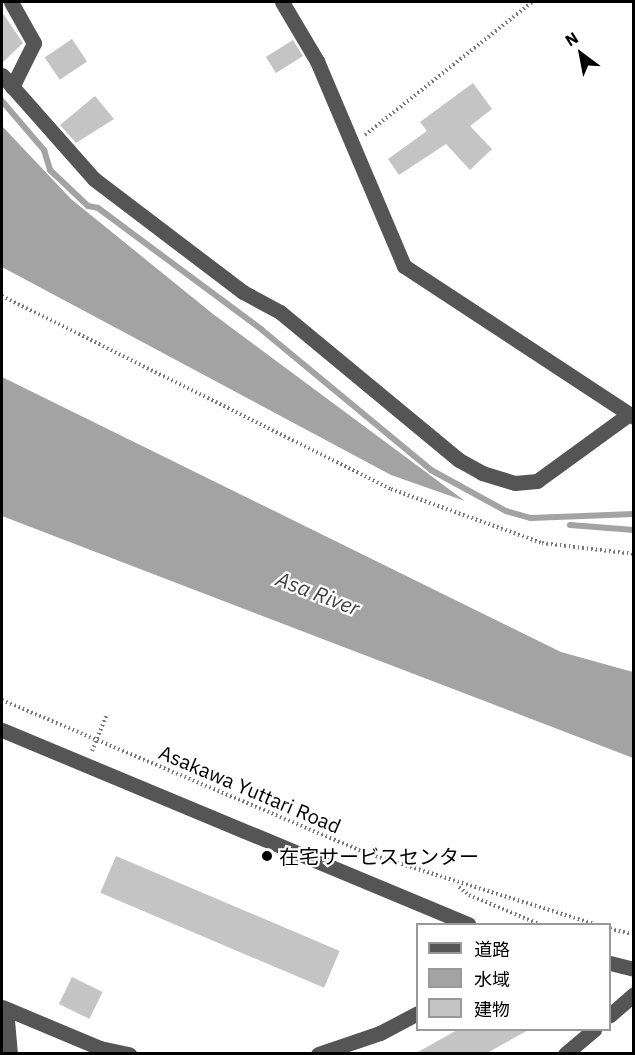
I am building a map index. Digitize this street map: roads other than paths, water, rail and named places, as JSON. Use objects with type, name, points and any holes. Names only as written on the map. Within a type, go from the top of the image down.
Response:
[{"type":"street","points":[[11,2],[34,43],[12,87]]},
{"type":"street","points":[[2,75],[94,179],[243,292],[280,312],[459,460],[482,473],[515,483],[537,481],[631,416],[404,266],[317,61],[282,2]]},
{"type":"street","points":[[2,730],[466,923]]},
{"type":"street","points":[[611,964],[633,969]]},
{"type":"street","points":[[611,1013],[633,994]]},
{"type":"street","points":[[4,1008],[10,1053]]},
{"type":"street","points":[[4,1008],[100,1048],[129,1053]]},
{"type":"street","points":[[318,1053],[380,1033],[416,1014]]},
{"type":"street","points":[[565,1053],[592,1031]]},
{"type":"water","points":[[2,126],[71,199],[213,314],[465,501],[391,475],[2,267]]},
{"type":"water","name":"Asa River","points":[[2,377],[561,652],[633,672],[633,758],[2,516]]},
{"type":"waterway","points":[[2,101],[44,150],[50,170],[88,206],[98,208],[262,330],[431,470],[506,511],[531,518],[634,514]]},
{"type":"waterway","points":[[570,525],[634,530]]},
{"type":"place","name":"在宅サービスセンター","points":[[267,856]]}]
